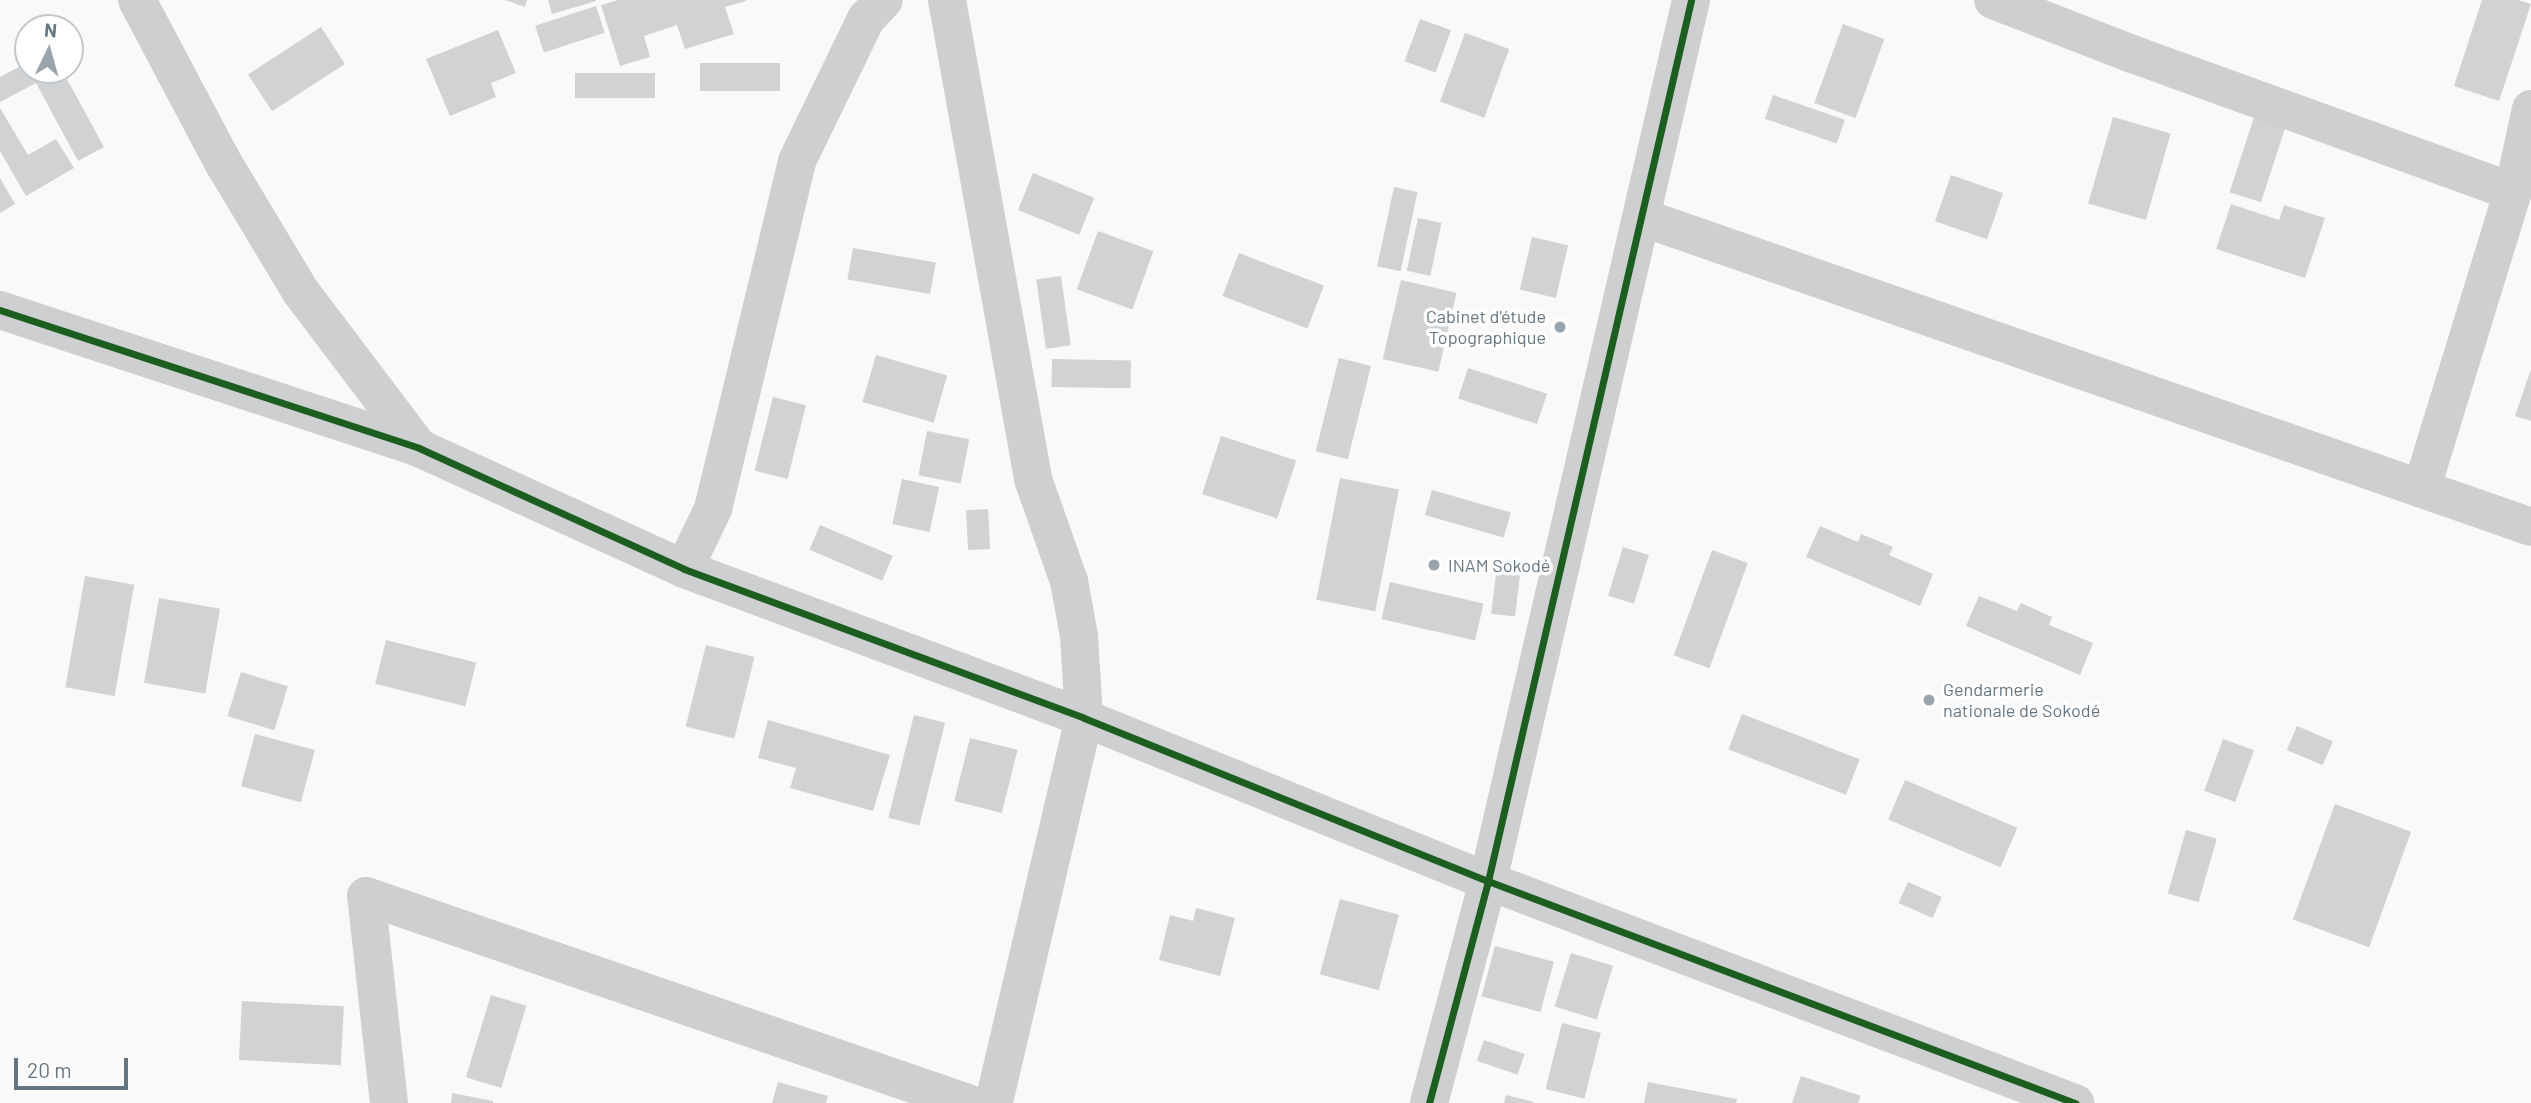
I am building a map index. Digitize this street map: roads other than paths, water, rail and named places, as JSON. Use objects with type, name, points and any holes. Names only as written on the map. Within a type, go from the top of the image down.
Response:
[{"type":"street","points":[[137,0],[224,164],[301,292],[419,448]]},
{"type":"street","points":[[684,569],[713,509],[797,161],[866,19],[884,0]]},
{"type":"street","points":[[947,0],[1033,479],[1072,595],[1079,636],[1084,718],[995,1103]]},
{"type":"street","points":[[1429,1103],[1488,881],[1690,0]]},
{"type":"street","points":[[1993,0],[2135,55],[2513,192]]},
{"type":"street","points":[[2422,487],[2513,192],[2531,109]]},
{"type":"street","points":[[1641,217],[2531,527]]},
{"type":"street","points":[[0,310],[419,448],[684,569],[1084,718],[1488,881],[2074,1103]]},
{"type":"street","points":[[389,1103],[366,896],[968,1103]]},
{"type":"place","name":"Cabinet d'étude Topographique","points":[[1560,327]]},
{"type":"place","name":"INAM Sokodé","points":[[1434,565]]},
{"type":"place","name":"Gendarmerie nationale de Sokodé","points":[[1929,700]]}]
